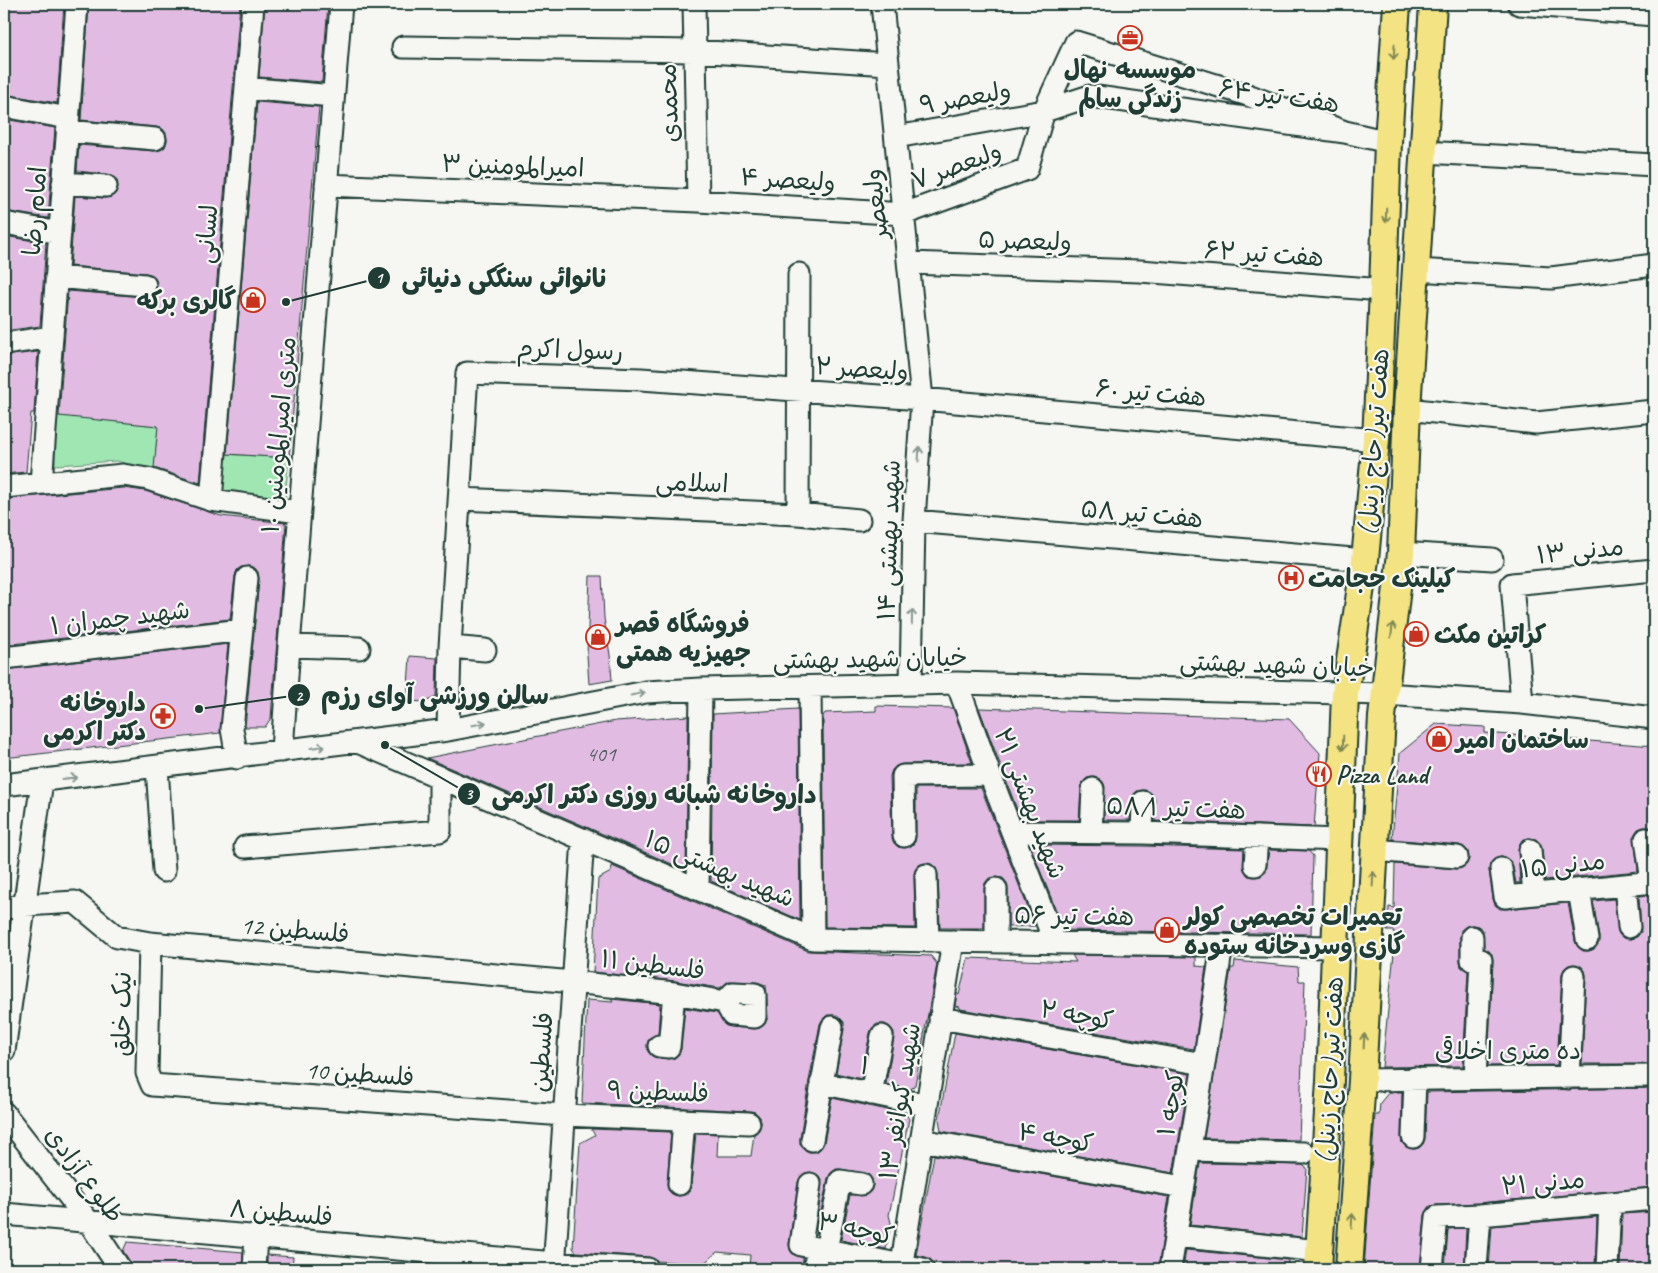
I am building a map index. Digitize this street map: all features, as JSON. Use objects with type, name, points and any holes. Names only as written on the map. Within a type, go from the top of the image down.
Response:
[{"type":"main road","name":"هفت تیر(حاج زینل)","points":[[1319,1260],[1330,1081],[1345,694],[1365,560],[1376,440],[1388,142],[1397,4]]},
{"type":"main road","name":"هفت تیر(حاج زینل)","points":[[1349,1269],[1384,694],[1401,553],[1407,409],[1433,4]]},
{"type":"street","name":"امام رضا","points":[[41,483],[77,4]]},
{"type":"street","name":"لسانی","points":[[211,500],[253,4]]},
{"type":"street","name":"۱۰ متری امیرالمومنین","points":[[282,751],[288,646],[341,4]]},
{"type":"street","name":"محمدی","points":[[694,4],[698,200]]},
{"type":"street","name":"ولیعصر","points":[[882,4],[922,399]]},
{"type":"street","points":[[1519,4],[1654,15]]},
{"type":"street","points":[[1044,111],[1076,42],[1245,94],[1345,132]]},
{"type":"street","points":[[403,47],[694,51],[888,64]]},
{"type":"street","points":[[246,88],[333,96]]},
{"type":"street","name":"هفت تیر ۶۴","points":[[1044,111],[1090,96],[1345,132],[1388,142]]},
{"type":"street","points":[[4,106],[68,125],[155,139]]},
{"type":"street","name":"ولیعصر ۹","points":[[896,137],[1044,111]]},
{"type":"street","name":"ولیعصر ۷","points":[[904,214],[1027,169],[1044,111]]},
{"type":"street","points":[[1424,152],[1654,165]]},
{"type":"street","points":[[63,183],[106,186]]},
{"type":"street","name":"امیرالمومنین ۳","points":[[326,185],[698,200]]},
{"type":"street","name":"ولیعصر ۴","points":[[698,200],[904,214]]},
{"type":"street","points":[[4,223],[60,233]]},
{"type":"street","name":"ولیعصر ۵","points":[[909,263],[1140,271]]},
{"type":"street","points":[[1416,270],[1551,278],[1654,265]]},
{"type":"street","name":"هفت تیر ۶۲","points":[[1140,271],[1383,290]]},
{"type":"street","points":[[798,514],[799,274]]},
{"type":"street","points":[[56,277],[145,285]]},
{"type":"street","points":[[4,344],[52,337]]},
{"type":"street","name":"رسول اکرم","points":[[460,499],[467,373],[641,379],[798,391]]},
{"type":"street","name":"ولیعصر ۲","points":[[798,391],[922,399]]},
{"type":"street","name":"هفت تیر ۶۰","points":[[922,399],[1376,440]]},
{"type":"street","name":"شهید بهشتی ۱۴","points":[[911,683],[914,521],[922,399]]},
{"type":"street","points":[[1407,409],[1536,423],[1654,411]]},
{"type":"street","points":[[4,487],[122,475],[148,479],[211,500],[300,512]]},
{"type":"street","points":[[448,730],[450,647],[460,499]]},
{"type":"street","name":"اسلامی","points":[[460,499],[798,514],[858,520]]},
{"type":"street","name":"هفت تیر ۵۸","points":[[914,521],[1365,560]]},
{"type":"street","points":[[1401,553],[1492,559]]},
{"type":"street","name":"مدنی ۱۳","points":[[1522,703],[1512,584],[1654,570]]},
{"type":"street","points":[[237,758],[232,729],[247,578]]},
{"type":"street","name":"شهید چمران ۱","points":[[4,658],[242,630]]},
{"type":"street","points":[[288,646],[359,648]]},
{"type":"street","points":[[450,647],[485,650]]},
{"type":"street","name":"خیابان شهید بهشتی","points":[[4,785],[237,758],[448,730],[646,692],[701,689],[957,683],[1384,694],[1522,703],[1654,718]]},
{"type":"street","name":"شهید بهشتی ۲۱","points":[[957,683],[990,775],[1055,943]]},
{"type":"street","points":[[810,687],[813,939]]},
{"type":"street","points":[[698,889],[701,689]]},
{"type":"street","name":"شهید بهشتی ۱۵","points":[[357,741],[813,939]]},
{"type":"street","points":[[157,767],[164,871]]},
{"type":"street","points":[[904,836],[903,776],[990,775]]},
{"type":"street","points":[[245,847],[440,831],[440,777]]},
{"type":"street","points":[[4,1051],[42,781]]},
{"type":"street","points":[[1091,832],[1093,789]]},
{"type":"street","points":[[1142,833],[1143,802]]},
{"type":"street","name":"هفت تیر ۵۸/۱","points":[[1013,832],[1142,833],[1339,840]]},
{"type":"street","points":[[1254,865],[1257,837]]},
{"type":"street","name":"فلسطین","points":[[554,1266],[583,839]]},
{"type":"street","points":[[1646,839],[1653,882]]},
{"type":"street","points":[[1374,850],[1457,857]]},
{"type":"street","points":[[1530,850],[1534,894]]},
{"type":"street","name":"مدنی ۱۵","points":[[1501,869],[1505,897],[1653,882]]},
{"type":"street","points":[[926,875],[928,940]]},
{"type":"street","points":[[1625,885],[1629,927]]},
{"type":"street","points":[[996,889],[996,942]]},
{"type":"street","points":[[1579,890],[1586,940]]},
{"type":"street","name":"فلسطین 12","points":[[4,908],[75,902],[117,937],[150,943],[573,982]]},
{"type":"street","points":[[1472,937],[1472,960],[1481,960],[1475,1078]]},
{"type":"street","name":"هفت تیر ۵۶","points":[[813,939],[1334,947]]},
{"type":"street","name":"شهید کیوانفر ۱۳","points":[[901,1267],[952,941]]},
{"type":"street","name":"نیک خلق","points":[[150,943],[147,1072],[152,1085]]},
{"type":"street","name":"کوچه ۱","points":[[1170,1269],[1222,945]]},
{"type":"street","points":[[1569,1078],[1574,976]]},
{"type":"street","name":"فلسطین ۱۱","points":[[573,982],[674,993],[725,1002]]},
{"type":"street","points":[[660,1046],[669,1047],[674,993]]},
{"type":"street","name":"کوچه ۲","points":[[940,1018],[1204,1064]]},
{"type":"street","points":[[812,1140],[832,1027]]},
{"type":"street","points":[[871,1094],[882,1036]]},
{"type":"street","name":"ده متری اخلاقی","points":[[1362,1080],[1654,1076]]},
{"type":"street","points":[[1413,1137],[1415,1078]]},
{"type":"street","name":"۱","points":[[821,1083],[926,1105]]},
{"type":"street","name":"فلسطین 10","points":[[152,1085],[564,1115]]},
{"type":"street","name":"طلوع آزادی","points":[[4,1113],[90,1222],[120,1269]]},
{"type":"street","name":"فلسطین ۹","points":[[564,1115],[749,1123]]},
{"type":"street","points":[[679,1184],[684,1120]]},
{"type":"street","name":"کوچه ۴","points":[[921,1140],[1182,1187]]},
{"type":"street","points":[[1190,1150],[1304,1153]]},
{"type":"street","points":[[819,1256],[840,1181],[860,1184]]},
{"type":"street","name":"کوچه ۳","points":[[810,1184],[801,1245],[819,1256],[923,1269]]},
{"type":"street","name":"مدنی ۲۱","points":[[1432,1269],[1437,1217],[1480,1215],[1654,1198]]},
{"type":"street","points":[[1607,1269],[1610,1203]]},
{"type":"street","name":"فلسطین ۸","points":[[4,1214],[554,1266],[648,1269]]},
{"type":"street","points":[[1476,1269],[1480,1215]]},
{"type":"street","points":[[1175,1236],[1319,1260]]},
{"type":"street","points":[[254,1269],[256,1237]]},
{"type":"green space","points":[[54,415],[158,426],[154,471],[117,461],[55,465]]},
{"type":"green space","points":[[223,454],[289,458],[285,499],[220,490]]},
{"type":"building","points":[[4,4],[64,4],[57,103],[4,94]]},
{"type":"building","points":[[89,4],[240,4],[200,483],[154,468],[158,426],[59,416],[68,291],[144,297],[155,293],[157,286],[153,275],[146,273],[70,266],[75,196],[111,197],[116,193],[118,187],[117,180],[113,175],[77,171],[79,145],[154,151],[165,147],[167,140],[163,129],[156,127],[81,120]]},
{"type":"building","points":[[265,4],[328,4],[322,82],[259,77]]},
{"type":"building","points":[[257,102],[319,107],[289,458],[227,454]]},
{"type":"building","points":[[4,119],[55,128],[48,218],[4,211]]},
{"type":"building","points":[[4,236],[46,243],[40,326],[4,331]]},
{"type":"building","points":[[38,352],[34,413],[31,413],[26,472],[4,474],[4,356]]},
{"type":"building","points":[[123,488],[145,491],[221,516],[286,523],[271,718],[265,727],[245,727],[259,579],[255,568],[249,566],[241,567],[237,570],[230,619],[4,645],[4,499]]},
{"type":"building","name":"فروشگاه قصر جهیزیه همتی","points":[[590,576],[602,576],[604,618],[612,680],[589,684],[587,655]]},
{"type":"building","points":[[228,644],[220,733],[4,758],[4,670]]},
{"type":"building","points":[[410,656],[437,658],[436,697],[425,702],[407,701]]},
{"type":"building","points":[[876,706],[953,708],[972,763],[903,764],[896,766],[892,770],[890,776],[892,836],[894,843],[898,847],[905,848],[915,842],[916,788],[981,788],[1035,926],[1008,927],[1007,883],[1003,878],[996,877],[989,878],[985,883],[984,928],[940,928],[938,874],[936,868],[926,863],[919,865],[914,875],[915,928],[825,927],[823,716],[825,713],[876,711]]},
{"type":"building","points":[[979,708],[1289,719],[1320,753],[1314,827],[1155,821],[1154,797],[1150,792],[1143,790],[1137,791],[1132,796],[1130,820],[1104,820],[1104,784],[1100,779],[1093,777],[1087,778],[1082,783],[1079,820],[1021,820]]},
{"type":"building","points":[[798,709],[800,920],[711,881],[713,714]]},
{"type":"building","points":[[688,716],[686,870],[427,758],[616,721]]},
{"type":"building","points":[[1436,724],[1485,727],[1485,733],[1654,746],[1654,830],[1650,827],[1644,827],[1638,829],[1634,835],[1638,871],[1545,880],[1540,843],[1536,839],[1529,838],[1522,840],[1519,845],[1520,883],[1516,883],[1513,867],[1505,857],[1494,859],[1490,864],[1489,870],[1493,899],[1495,905],[1500,909],[1568,903],[1575,941],[1583,951],[1594,949],[1599,943],[1593,901],[1614,899],[1619,934],[1623,938],[1631,939],[1637,937],[1641,932],[1639,896],[1654,895],[1654,1064],[1582,1064],[1586,976],[1581,966],[1574,964],[1564,969],[1562,975],[1557,1065],[1488,1066],[1493,960],[1492,954],[1484,948],[1483,930],[1478,926],[1472,925],[1466,926],[1461,930],[1460,937],[1461,967],[1468,971],[1463,1066],[1382,1067],[1394,953],[1392,953],[1394,931],[1387,931],[1389,907],[1394,908],[1395,864],[1456,869],[1462,868],[1469,859],[1468,851],[1459,845],[1392,839],[1400,753]]},
{"type":"building","points":[[1030,845],[1244,849],[1244,870],[1248,876],[1255,877],[1261,876],[1266,872],[1269,850],[1309,851],[1313,856],[1311,934],[1064,930]]},
{"type":"building","points":[[612,866],[808,951],[931,956],[937,964],[915,1085],[911,1089],[886,1084],[894,1032],[885,1024],[877,1024],[872,1028],[861,1079],[836,1073],[844,1022],[834,1015],[827,1015],[820,1024],[809,1081],[800,1145],[809,1152],[817,1152],[824,1143],[832,1098],[906,1114],[909,1119],[889,1215],[891,1223],[886,1249],[841,1240],[850,1195],[866,1195],[871,1191],[873,1185],[872,1179],[868,1174],[841,1169],[836,1169],[828,1178],[816,1235],[822,1180],[818,1175],[811,1172],[801,1176],[798,1182],[789,1244],[793,1254],[803,1258],[802,1269],[749,1269],[750,1255],[717,1252],[703,1264],[657,1261],[649,1257],[576,1252],[573,1248],[580,1143],[595,1135],[591,1129],[671,1132],[667,1184],[668,1190],[672,1194],[679,1196],[685,1195],[690,1191],[696,1133],[718,1134],[717,1156],[751,1156],[754,1134],[759,1130],[761,1124],[760,1117],[755,1112],[750,1111],[582,1103],[587,1000],[613,1002],[611,999],[660,1004],[658,1034],[649,1038],[648,1052],[652,1056],[668,1059],[675,1058],[681,1049],[685,1008],[717,1013],[725,1025],[731,1027],[760,1028],[765,1024],[768,1017],[766,985],[756,982],[729,981],[720,988],[593,972],[598,879],[611,872]]},
{"type":"building","points":[[1072,955],[1196,957],[1196,966],[1206,967],[1194,1049],[960,1009],[960,1007],[955,1006],[968,958],[1076,962]]},
{"type":"building","points":[[1235,961],[1298,967],[1299,981],[1305,981],[1299,1140],[1204,1138],[1231,968],[1234,968]]},
{"type":"building","points":[[955,1033],[1190,1074],[1173,1173],[941,1131],[939,1119]]},
{"type":"building","points":[[1654,1088],[1654,1187],[1430,1206],[1425,1215],[1420,1269],[1364,1269],[1375,1115],[1379,1115],[1380,1103],[1389,1092],[1402,1092],[1402,1143],[1406,1147],[1413,1149],[1419,1148],[1425,1138],[1427,1092]]},
{"type":"building","points":[[934,1155],[1169,1197],[1158,1269],[979,1269],[933,1262],[926,1257],[916,1255]]},
{"type":"building","points":[[1200,1163],[1302,1165],[1307,1168],[1302,1237],[1190,1225]]},
{"type":"building","points":[[1654,1212],[1654,1269],[1620,1269],[1622,1214]]},
{"type":"building","points":[[1597,1217],[1595,1269],[1489,1269],[1492,1226]]},
{"type":"building","points":[[1466,1228],[1464,1269],[1445,1269],[1448,1229]]},
{"type":"building","points":[[127,1242],[243,1252],[242,1269],[135,1269],[123,1251]]},
{"type":"building","points":[[1186,1250],[1288,1260],[1288,1269],[1183,1269]]},
{"type":"building","points":[[267,1255],[293,1257],[292,1269],[267,1269]]},
{"type":"building","points":[[828,1263],[860,1269],[827,1269]]},
{"type":"place","name":"موسسه نهال زندگی سالم","points":[[1130,38]]},
{"type":"place","name":"گالری برکه","points":[[253,300]]},
{"type":"place","name":"نانوائی سنگکی دنیائی","points":[[286,302]]},
{"type":"place","name":"کیلینک حجامت","points":[[1291,578]]},
{"type":"place","name":"کراتین مکث","points":[[1416,634]]},
{"type":"place","name":"فروشگاه قصر جهیزیه همتی","points":[[598,637]]},
{"type":"place","name":"سالن ورزشی آوای رزم","points":[[199,709]]},
{"type":"place","name":"داروخانه دکتر اکرمی","points":[[163,716]]},
{"type":"place","name":"ساختمان امیر","points":[[1439,739]]},
{"type":"place","name":"داروخانه شبانه روزی دکتر اکرمی","points":[[385,745]]},
{"type":"place","name":"Pizza Land","points":[[1319,774]]},
{"type":"place","name":"تعمیرات تخصصی کولر گازی وسردخانه ستوده","points":[[1167,930]]}]
